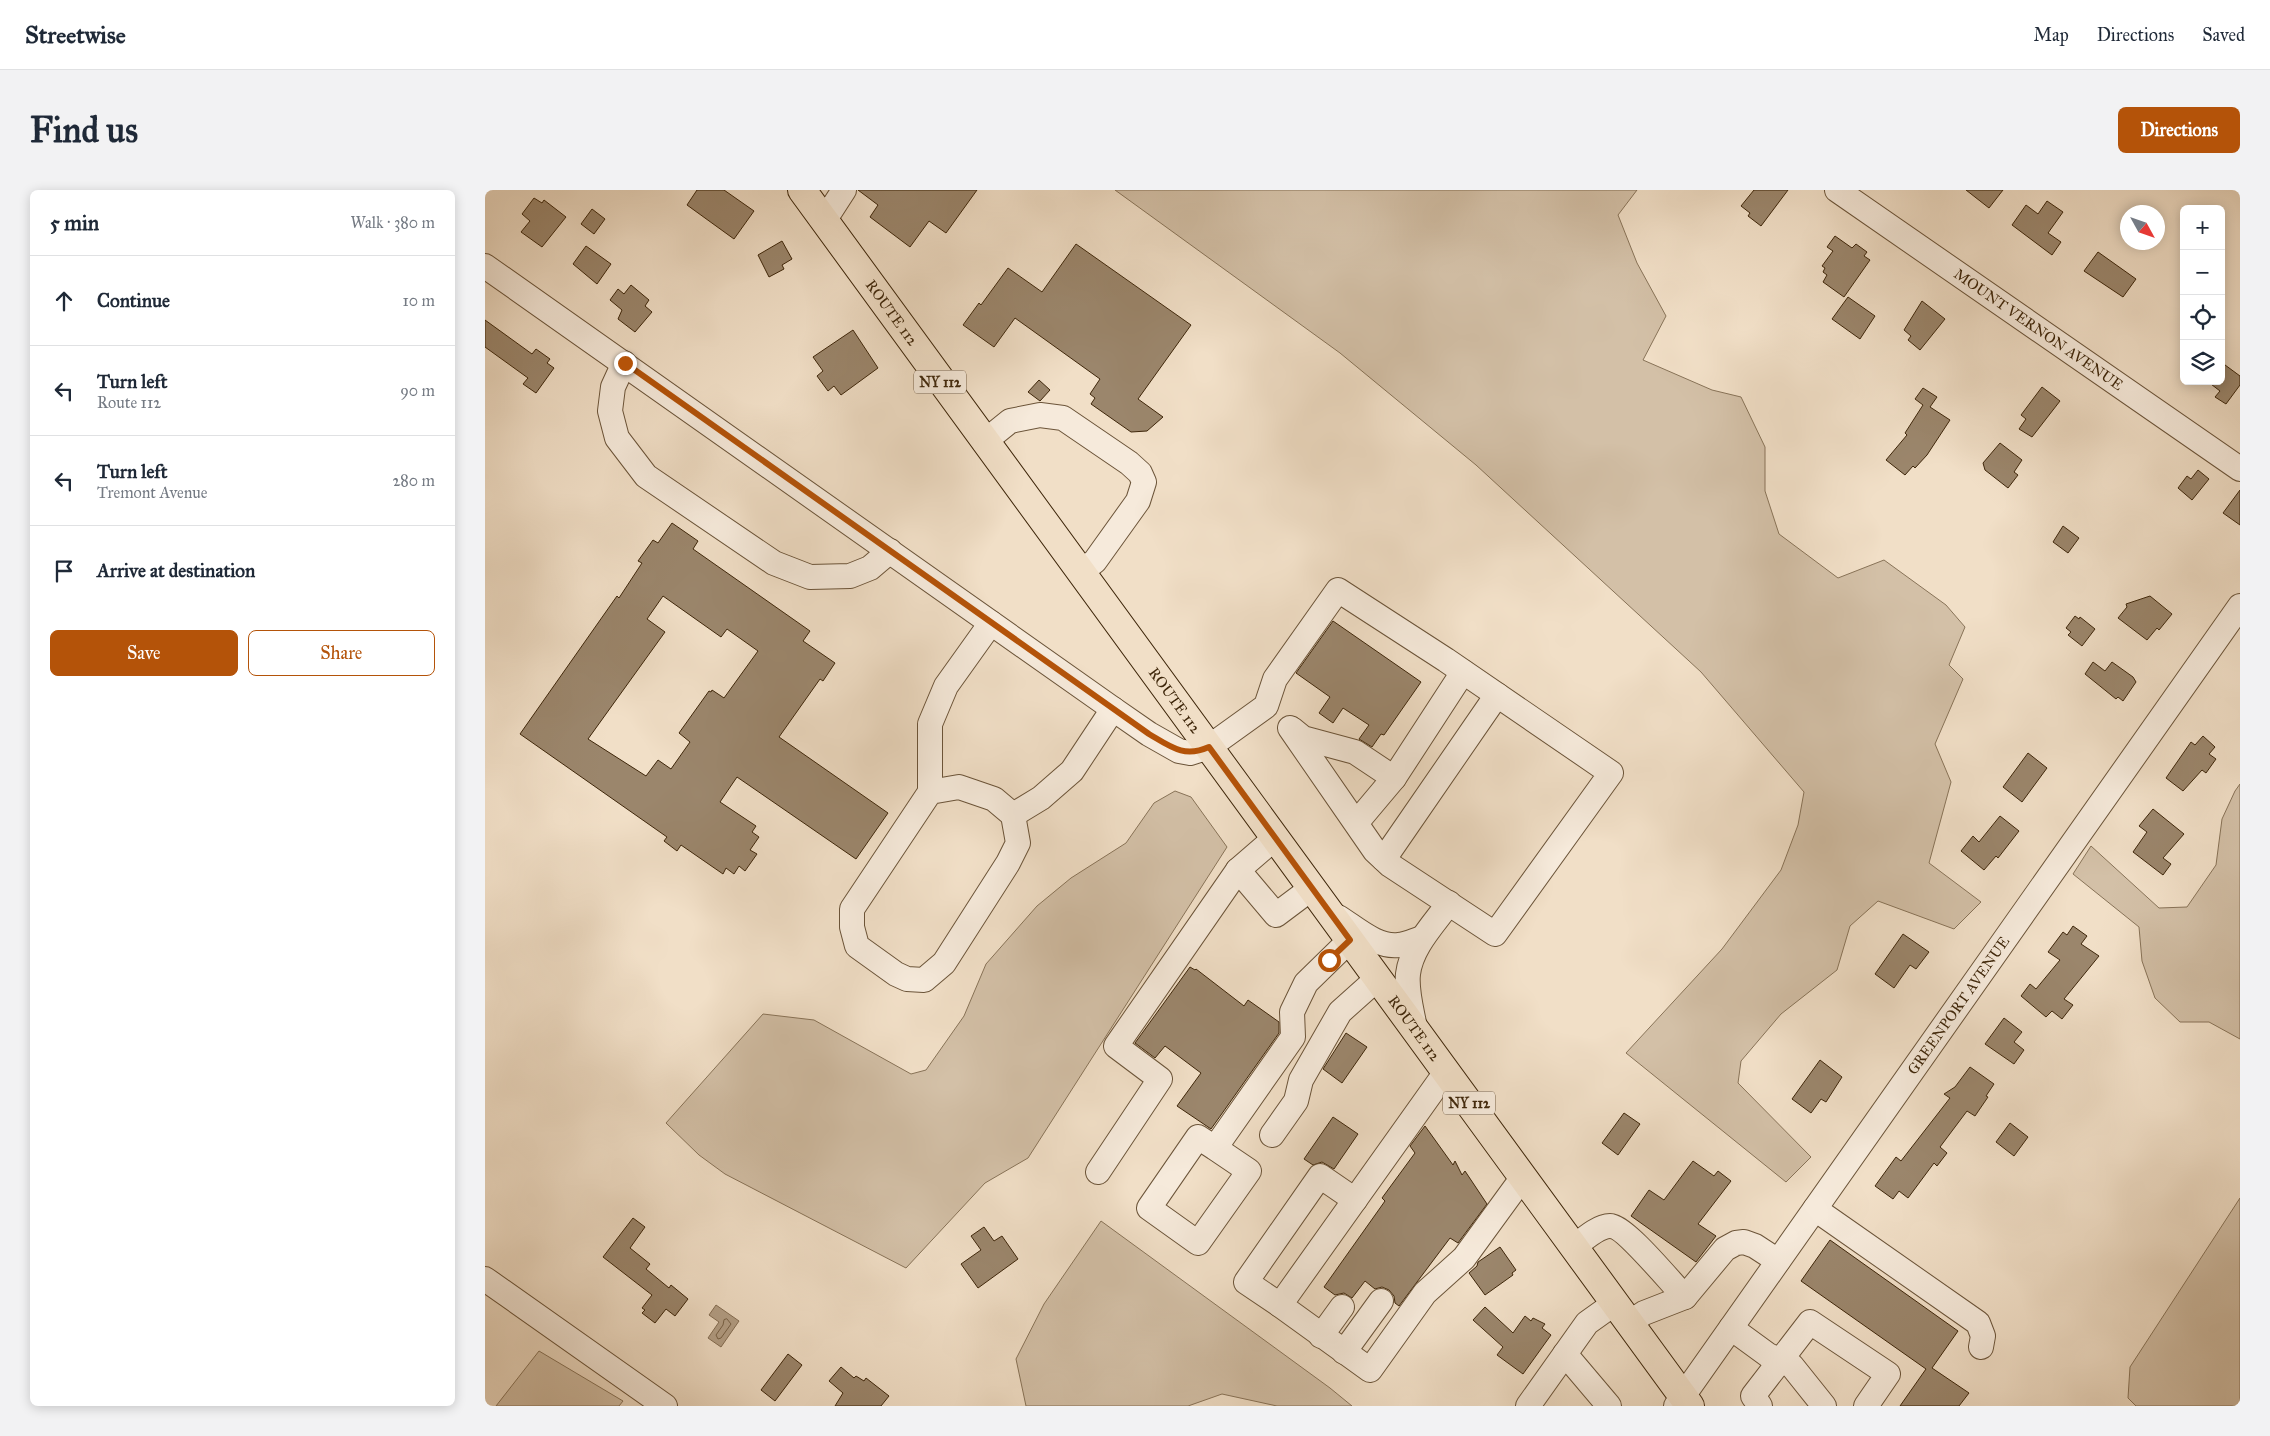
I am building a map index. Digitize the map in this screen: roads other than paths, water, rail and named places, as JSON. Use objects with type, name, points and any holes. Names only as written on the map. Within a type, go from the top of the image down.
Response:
[{"type":"main road","name":"ROUTE 112","points":[[801,190],[1415,1028],[1622,1313],[1683,1403]]},
{"type":"street","points":[[824,221],[844,190]]},
{"type":"street","name":"MOUNT VERNON AVENUE","points":[[1837,190],[2240,469]]},
{"type":"street","points":[[485,266],[1113,709],[1149,734],[1179,751],[1190,752],[1209,747],[1266,706],[1275,679],[1338,590],[1611,773],[1495,934],[1375,851],[1357,822],[1290,728]]},
{"type":"street","points":[[625,363],[613,387],[610,410],[617,438],[646,476],[774,563],[810,577],[850,576],[870,568],[890,550]]},
{"type":"street","points":[[984,442],[1010,421],[1040,414],[1063,418],[1129,463],[1140,473],[1144,482],[1138,501],[1095,561],[1081,572]]},
{"type":"street","name":"GREENPORT AVENUE","points":[[1683,1403],[1731,1328],[2240,606]]},
{"type":"street","points":[[930,792],[959,787],[994,799],[1013,815],[1018,843],[1008,863],[944,963],[924,980],[907,979],[895,974],[857,946],[852,927],[852,909],[930,792],[929,724],[946,686],[991,623]]},
{"type":"street","points":[[1357,822],[1394,778],[1463,672]]},
{"type":"street","points":[[1384,859],[1497,695]]},
{"type":"street","points":[[1266,706],[1303,738],[1355,752],[1394,778]]},
{"type":"street","points":[[1013,815],[1041,798],[1072,771],[1113,709]]},
{"type":"street","points":[[1098,1172],[1160,1079],[1116,1046],[1238,870],[1275,838]]},
{"type":"street","points":[[1238,870],[1277,915],[1312,888]]},
{"type":"street","points":[[1415,1028],[1408,974],[1410,963],[1422,938],[1449,903]]},
{"type":"street","points":[[1329,911],[1377,942],[1400,945],[1422,938]]},
{"type":"street","points":[[1215,1148],[1293,1037],[1292,1012],[1306,983],[1350,940]]},
{"type":"street","points":[[1272,1134],[1295,1101],[1301,1080],[1340,1012],[1378,978]]},
{"type":"street","points":[[1280,1305],[1446,1072]]},
{"type":"street","points":[[1355,1200],[1321,1176],[1246,1282],[1370,1370],[1425,1293],[1465,1258],[1523,1177]]},
{"type":"street","points":[[1815,1209],[1978,1323],[1983,1336],[1981,1347]]},
{"type":"street","points":[[1574,1247],[1605,1226],[1613,1226],[1628,1235],[1685,1297]]},
{"type":"street","points":[[1528,1406],[1587,1323],[1622,1313],[1644,1313],[1685,1297],[1725,1249],[1736,1243],[1744,1242],[1755,1246],[1779,1261]]},
{"type":"street","points":[[485,1279],[665,1406]]},
{"type":"street","points":[[1344,1352],[1381,1301]]},
{"type":"street","points":[[1321,1336],[1342,1307]]},
{"type":"street","points":[[1760,1406],[1753,1396],[1810,1322],[1888,1374],[1866,1406]]},
{"type":"street","points":[[1731,1328],[1768,1354],[1792,1366],[1824,1406]]},
{"type":"street","points":[[1565,1354],[1609,1406]]},
{"type":"water","points":[[716,1305],[739,1321],[721,1347],[708,1338],[719,1322],[709,1315]]}]
